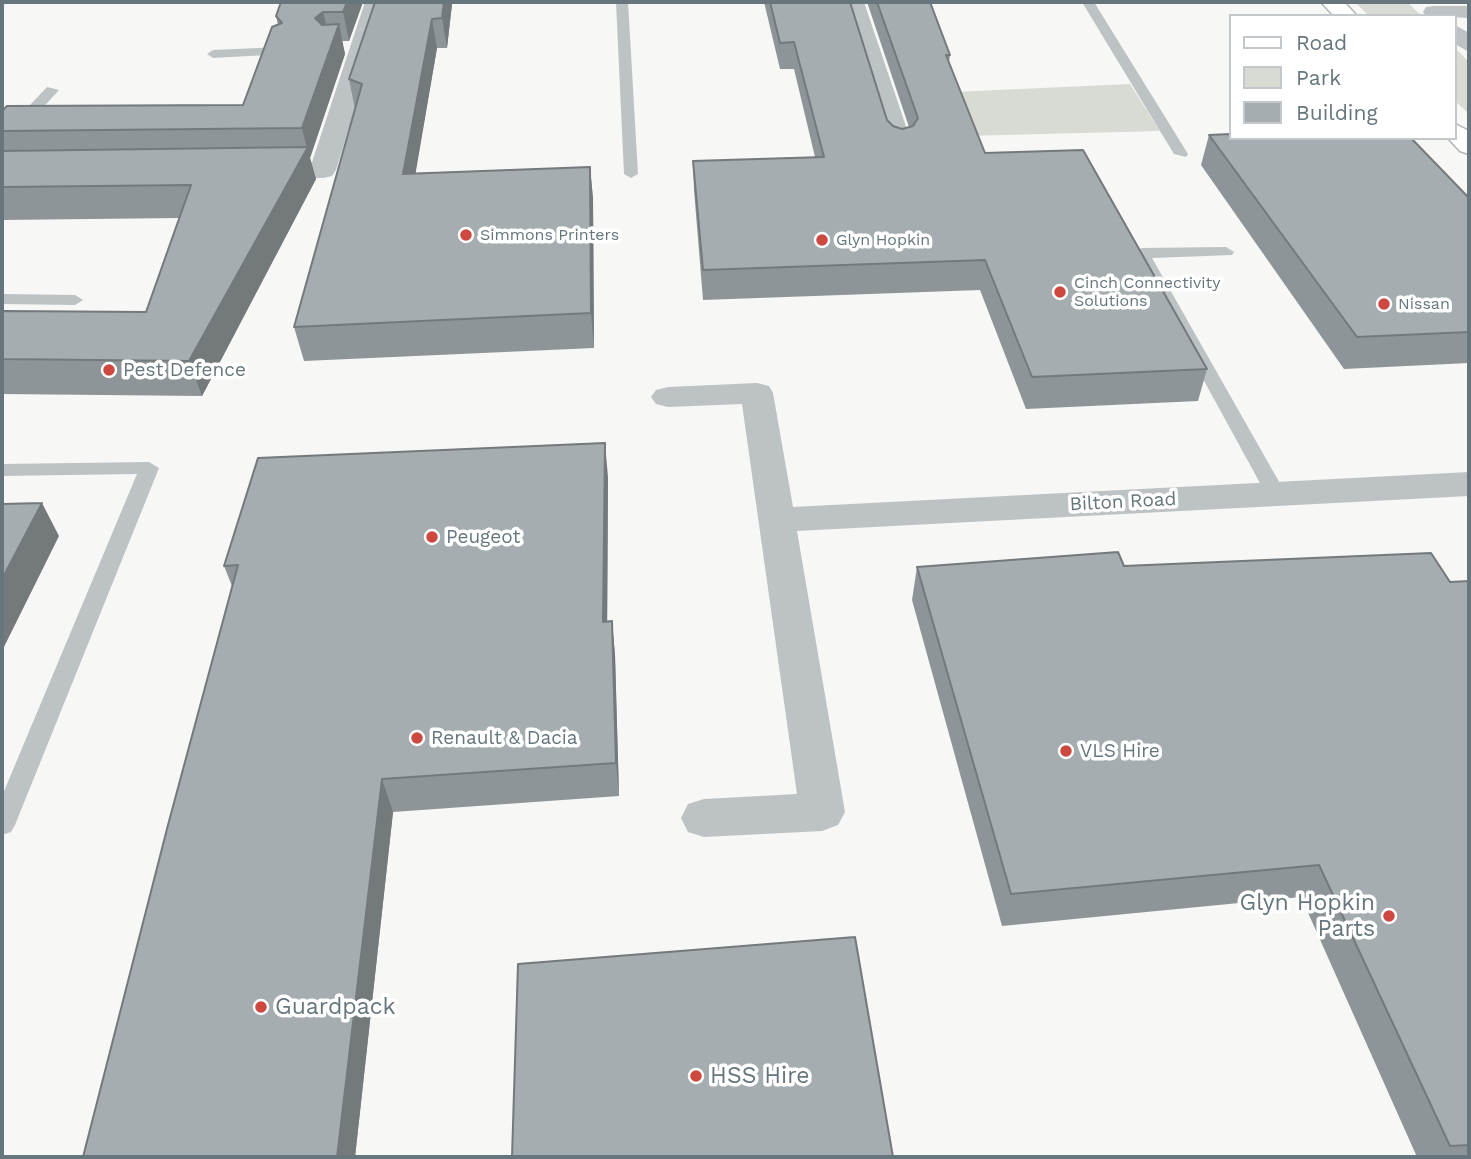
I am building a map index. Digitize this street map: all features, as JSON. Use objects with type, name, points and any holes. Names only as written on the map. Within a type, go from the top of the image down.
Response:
[{"type":"main road","points":[[1457,133],[1469,146]]},
{"type":"street","points":[[242,171],[323,170],[356,47],[376,2]]},
{"type":"street","points":[[853,2],[900,147]]},
{"type":"street","points":[[1433,10],[1469,12]]},
{"type":"street","points":[[668,397],[757,393],[822,812],[704,818]]},
{"type":"street","name":"Bilton Road","points":[[778,520],[1469,484]]},
{"type":"lane","points":[[622,2],[631,174]]},
{"type":"lane","points":[[1088,2],[1181,154]]},
{"type":"lane","points":[[213,54],[281,51]]},
{"type":"lane","points":[[9,137],[52,90]]},
{"type":"lane","points":[[1226,251],[1143,253],[1276,494]]},
{"type":"lane","points":[[2,299],[75,300]]},
{"type":"lane","points":[[2,470],[149,468],[2,825]]},
{"type":"green space","points":[[1355,2],[1407,2],[1420,14],[1367,14]]},
{"type":"green space","points":[[1457,50],[1469,62],[1469,114],[1457,103]]},
{"type":"green space","points":[[1130,84],[1160,131],[925,137],[909,94]]},
{"type":"building","points":[[281,2],[347,2],[343,12],[323,12],[315,18],[322,25],[339,24],[302,128],[2,131],[2,111],[7,106],[243,105],[272,27],[282,23],[276,16]]},
{"type":"building","points":[[375,2],[444,2],[442,18],[432,19],[403,174],[590,167],[591,313],[294,327],[362,84],[349,79]]},
{"type":"building","points":[[770,2],[850,2],[887,120],[902,129],[913,126],[918,118],[877,2],[930,2],[950,55],[946,55],[985,153],[1083,150],[1207,369],[1032,377],[985,260],[703,270],[693,161],[824,157],[794,42],[780,43]]},
{"type":"building","name":"Nissan","points":[[1230,134],[1230,140],[1413,140],[1469,198],[1469,332],[1357,337],[1209,135]]},
{"type":"building","points":[[308,147],[189,361],[2,359],[2,311],[146,312],[191,185],[2,187],[2,151]]},
{"type":"building","points":[[605,443],[603,622],[612,621],[616,763],[382,779],[337,1157],[83,1157],[238,565],[224,566],[258,458]]},
{"type":"building","points":[[42,503],[2,579],[2,504]]},
{"type":"building","points":[[1118,552],[1124,566],[1431,553],[1450,582],[1469,581],[1469,1145],[1450,1146],[1319,865],[1011,894],[917,567]]},
{"type":"building","name":"HSS Hire","points":[[855,937],[893,1157],[512,1157],[518,964]]},
{"type":"place","name":"Simmons Printers","points":[[466,235]]},
{"type":"place","name":"Glyn Hopkin","points":[[822,240]]},
{"type":"place","name":"Cinch Connectivity Solutions","points":[[1060,292]]},
{"type":"place","name":"Nissan","points":[[1384,304]]},
{"type":"place","name":"Pest Defence","points":[[109,370]]},
{"type":"place","name":"Peugeot","points":[[432,537]]},
{"type":"place","name":"Renault & Dacia","points":[[417,738]]},
{"type":"place","name":"VLS Hire","points":[[1066,751]]},
{"type":"place","name":"Glyn Hopkin Parts","points":[[1389,916]]},
{"type":"place","name":"Guardpack","points":[[261,1007]]},
{"type":"place","name":"HSS Hire","points":[[696,1076]]}]
